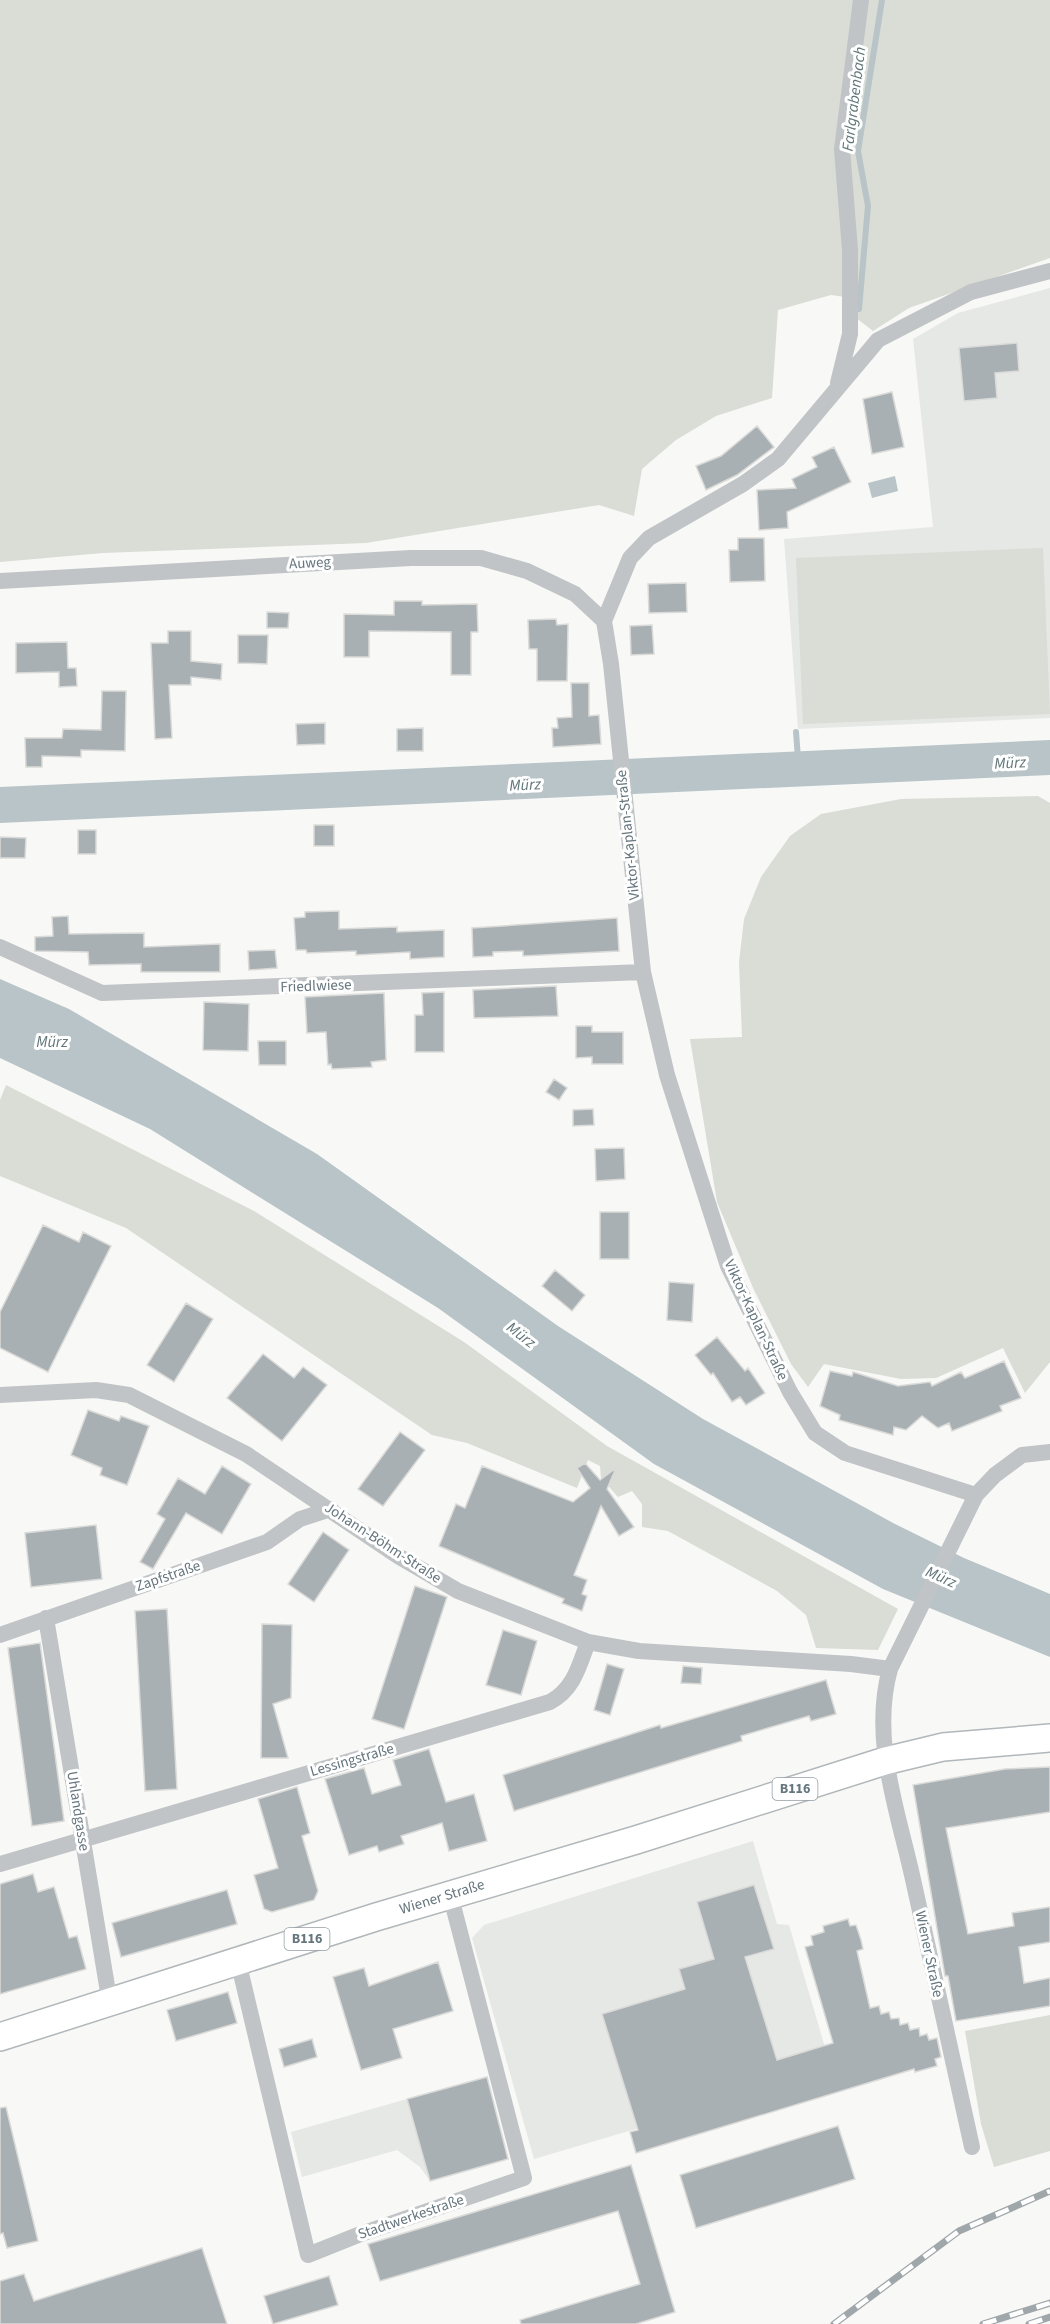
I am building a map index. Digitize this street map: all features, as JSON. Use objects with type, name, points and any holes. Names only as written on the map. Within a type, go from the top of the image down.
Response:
[{"type":"main road","name":"Wiener Straße","points":[[0,2037],[110,2004],[450,1894],[636,1840],[885,1761],[943,1747],[1050,1738]]},
{"type":"street","points":[[837,387],[850,334],[850,250],[842,149],[861,0]]},
{"type":"street","points":[[604,621],[630,558],[649,537],[743,484],[778,459],[878,340],[971,292],[1050,271]]},
{"type":"street","name":"Auweg","points":[[0,580],[411,558],[481,558],[527,571],[575,594],[604,621]]},
{"type":"street","name":"Viktor-Kaplan-Straße","points":[[604,621],[611,664],[643,972],[667,1075],[728,1266],[790,1392],[815,1433],[845,1453],[976,1495]]},
{"type":"street","name":"Friedlwiese","points":[[0,947],[102,993],[643,972]]},
{"type":"street","name":"Johann-Böhm-Straße","points":[[0,1395],[96,1390],[129,1395],[246,1454],[398,1556],[458,1591],[588,1642],[639,1651],[851,1664],[890,1669]]},
{"type":"street","points":[[885,1761],[883,1694],[890,1669],[976,1495],[1022,1455],[1050,1452]]},
{"type":"street","name":"Zapfstraße","points":[[0,1635],[267,1542],[300,1519],[331,1509]]},
{"type":"street","name":"Uhlandgasse","points":[[46,1618],[110,2004]]},
{"type":"street","name":"Lessingstraße","points":[[0,1864],[550,1702],[563,1695],[572,1684],[588,1642]]},
{"type":"street","name":"Wiener Straße","points":[[885,1761],[972,2147]]},
{"type":"street","name":"Stadtwerkestraße","points":[[238,1961],[308,2255],[358,2235],[524,2178],[450,1894]]},
{"type":"shaded area","points":[[0,0],[1050,0],[1050,258],[909,308],[873,331],[855,317],[859,299],[831,295],[778,310],[772,398],[716,416],[676,440],[642,469],[634,516],[599,505],[366,543],[103,553],[0,562]]},
{"type":"shaded area","points":[[1050,288],[1050,718],[798,729],[784,539],[933,527],[913,339],[958,313]]},
{"type":"shaded area","points":[[1043,548],[1050,714],[803,724],[796,558]]},
{"type":"shaded area","points":[[1038,796],[1050,803],[1050,1362],[1025,1393],[1003,1348],[936,1378],[901,1379],[824,1364],[808,1387],[791,1364],[754,1290],[717,1202],[690,1039],[742,1037],[739,962],[744,919],[761,877],[790,836],[821,814],[901,799]]},
{"type":"shaded area","points":[[6,1085],[254,1211],[464,1342],[607,1446],[898,1609],[878,1650],[816,1648],[806,1615],[777,1591],[668,1531],[642,1527],[642,1504],[632,1491],[618,1497],[601,1478],[600,1466],[588,1460],[577,1488],[467,1443],[432,1435],[126,1228],[0,1176],[0,1100]]},
{"type":"shaded area","points":[[753,1841],[777,1924],[789,1925],[832,2071],[534,2159],[472,1938],[484,1925]]},
{"type":"shaded area","points":[[1050,2015],[1050,2151],[994,2167],[981,2124],[965,2031]]},
{"type":"shaded area","points":[[407,2099],[430,2181],[420,2167],[397,2150],[302,2177],[291,2132]]},
{"type":"water","points":[[895,476],[898,491],[872,498],[868,483]]},
{"type":"water","name":"Mürz","points":[[1050,740],[1050,775],[0,823],[0,787]]},
{"type":"water","name":"Mürz","points":[[0,979],[69,1009],[317,1154],[558,1326],[703,1419],[895,1524],[964,1558],[1050,1594],[1050,1657],[883,1589],[654,1464],[438,1308],[150,1129],[0,1058]]},
{"type":"building","points":[[1017,343],[1019,371],[995,373],[997,398],[964,401],[959,348]]},
{"type":"building","points":[[892,392],[904,447],[872,454],[863,399]]},
{"type":"building","points":[[757,426],[774,447],[737,475],[706,490],[696,466],[721,456]]},
{"type":"building","points":[[834,447],[851,482],[787,512],[788,528],[759,530],[757,490],[796,488],[792,479],[817,467],[812,457]]},
{"type":"building","points":[[738,538],[764,538],[765,581],[730,582],[729,550],[738,550]]},
{"type":"building","points":[[686,583],[687,612],[649,613],[648,584]]},
{"type":"building","points":[[394,601],[422,601],[422,605],[477,604],[478,632],[471,632],[471,675],[451,675],[451,632],[369,631],[369,657],[344,657],[344,614],[394,615]]},
{"type":"building","points":[[267,612],[289,613],[288,628],[267,628]]},
{"type":"building","points":[[556,619],[557,625],[568,624],[567,681],[537,681],[537,649],[529,649],[528,620]]},
{"type":"building","points":[[652,625],[654,654],[631,655],[630,626]]},
{"type":"building","points":[[168,631],[191,631],[191,661],[222,664],[221,680],[191,677],[191,685],[169,685],[172,738],[155,739],[151,643],[168,643]]},
{"type":"building","points":[[238,635],[268,635],[267,664],[238,663]]},
{"type":"building","points":[[67,642],[68,668],[76,668],[77,686],[59,687],[59,672],[16,673],[16,643]]},
{"type":"building","points":[[571,683],[589,683],[589,716],[599,715],[601,744],[553,747],[552,728],[558,728],[557,718],[572,717]]},
{"type":"building","points":[[102,691],[126,691],[125,751],[81,750],[81,757],[42,756],[42,767],[26,767],[25,738],[62,738],[63,729],[101,730]]},
{"type":"building","points":[[325,723],[325,744],[297,745],[296,724]]},
{"type":"building","points":[[423,728],[423,751],[397,751],[397,729]]},
{"type":"building","points":[[314,825],[334,825],[334,846],[314,846]]},
{"type":"building","points":[[78,830],[96,830],[96,854],[78,854]]},
{"type":"building","points":[[0,837],[26,838],[25,858],[0,858]]},
{"type":"building","points":[[339,911],[339,929],[397,927],[397,932],[444,930],[444,957],[410,959],[410,952],[356,955],[356,951],[307,953],[306,950],[296,950],[294,918],[305,917],[305,912]]},
{"type":"building","points":[[68,916],[69,934],[144,933],[144,947],[220,944],[220,972],[141,972],[141,964],[89,965],[88,952],[35,951],[35,937],[53,936],[52,917]]},
{"type":"building","points":[[617,918],[619,951],[523,956],[523,951],[493,952],[493,956],[473,957],[472,928]]},
{"type":"building","points":[[275,950],[277,968],[249,970],[248,951]]},
{"type":"building","points":[[556,986],[558,1016],[474,1018],[473,990]]},
{"type":"building","points":[[444,992],[444,1052],[415,1052],[415,1015],[423,1015],[422,993]]},
{"type":"building","points":[[384,993],[386,1060],[371,1062],[372,1067],[332,1069],[331,1064],[328,1065],[326,1032],[307,1033],[305,997]]},
{"type":"building","points":[[204,1002],[249,1004],[248,1051],[203,1050]]},
{"type":"building","points":[[576,1026],[592,1026],[592,1032],[623,1032],[623,1064],[592,1064],[592,1057],[576,1058]]},
{"type":"building","points":[[258,1041],[286,1041],[286,1065],[259,1065]]},
{"type":"building","points":[[554,1079],[567,1088],[559,1100],[546,1092]]},
{"type":"building","points":[[593,1109],[594,1125],[573,1126],[573,1110]]},
{"type":"building","points":[[624,1148],[625,1179],[596,1181],[595,1149]]},
{"type":"building","points":[[600,1212],[629,1212],[629,1259],[600,1259]]},
{"type":"building","points":[[43,1225],[79,1242],[83,1232],[111,1246],[48,1372],[0,1348],[0,1312]]},
{"type":"building","points":[[555,1270],[585,1295],[572,1311],[542,1286]]},
{"type":"building","points":[[669,1282],[694,1284],[692,1322],[667,1320]]},
{"type":"building","points":[[186,1303],[213,1319],[174,1382],[147,1365]]},
{"type":"building","points":[[717,1337],[745,1371],[748,1368],[765,1393],[746,1405],[740,1397],[732,1402],[713,1373],[711,1375],[695,1355]]},
{"type":"building","points":[[263,1354],[294,1378],[303,1367],[327,1385],[282,1441],[227,1398]]},
{"type":"building","points":[[1004,1361],[1021,1398],[1000,1406],[1002,1411],[952,1431],[949,1423],[938,1428],[922,1416],[906,1430],[894,1427],[893,1435],[839,1420],[840,1415],[820,1406],[830,1371],[852,1376],[853,1372],[898,1386],[930,1382],[932,1386],[961,1372],[965,1378]]},
{"type":"building","points":[[88,1410],[119,1421],[121,1416],[149,1426],[127,1485],[100,1475],[102,1468],[71,1455]]},
{"type":"building","points":[[400,1432],[425,1450],[383,1506],[358,1489]]},
{"type":"building","points":[[585,1463],[600,1480],[616,1468],[607,1489],[634,1527],[619,1536],[601,1506],[574,1575],[587,1580],[582,1594],[587,1596],[582,1611],[562,1603],[564,1599],[439,1546],[456,1504],[465,1508],[482,1466],[573,1502],[590,1488],[577,1468]]},
{"type":"building","points":[[222,1466],[251,1484],[222,1534],[186,1513],[153,1569],[140,1562],[165,1519],[157,1514],[178,1478],[205,1494]]},
{"type":"building","points":[[96,1525],[102,1579],[31,1587],[25,1533]]},
{"type":"building","points":[[323,1532],[349,1550],[314,1602],[288,1584]]},
{"type":"building","points":[[415,1586],[447,1597],[404,1729],[372,1719]]},
{"type":"building","points":[[167,1609],[177,1789],[145,1791],[135,1611]]},
{"type":"building","points":[[262,1624],[292,1625],[291,1698],[273,1704],[288,1758],[261,1758]]},
{"type":"building","points":[[503,1630],[537,1641],[521,1695],[486,1685]]},
{"type":"building","points":[[40,1643],[64,1821],[32,1826],[8,1648]]},
{"type":"building","points":[[607,1664],[624,1669],[610,1715],[594,1710]]},
{"type":"building","points":[[683,1666],[702,1668],[701,1684],[681,1683]]},
{"type":"building","points":[[826,1680],[836,1714],[811,1721],[809,1716],[741,1736],[742,1741],[514,1811],[503,1775],[660,1725],[661,1728]]},
{"type":"building","points":[[429,1749],[446,1802],[474,1794],[487,1841],[449,1851],[442,1823],[401,1836],[404,1844],[379,1852],[377,1846],[349,1855],[325,1779],[364,1768],[372,1794],[401,1785],[393,1760]]},
{"type":"building","points":[[1050,1767],[1050,1812],[946,1828],[968,1934],[1014,1926],[1012,1913],[1050,1907],[1050,1942],[1019,1947],[1024,1983],[1050,1978],[1050,2006],[956,2021],[948,1976],[945,1976],[913,1785],[1005,1769]]},
{"type":"building","points":[[297,1787],[310,1833],[302,1836],[318,1891],[314,1900],[272,1912],[264,1909],[254,1875],[278,1868],[258,1799]]},
{"type":"building","points":[[33,1874],[38,1892],[54,1887],[69,1938],[77,1936],[86,1969],[0,1994],[0,1884]]},
{"type":"building","points":[[754,1885],[774,1949],[745,1957],[777,2060],[833,2043],[805,1947],[813,1945],[811,1936],[824,1932],[823,1926],[848,1919],[850,1926],[856,1925],[861,1940],[863,1949],[857,1951],[870,2008],[879,2006],[881,2014],[889,2012],[891,2019],[899,2018],[900,2025],[908,2023],[910,2030],[919,2028],[920,2036],[927,2034],[929,2040],[937,2038],[941,2057],[935,2059],[937,2066],[915,2072],[914,2069],[636,2153],[630,2132],[638,2130],[602,2014],[685,1989],[679,1969],[714,1959],[697,1902]]},
{"type":"building","points":[[227,1890],[237,1924],[121,1957],[112,1923]]},
{"type":"building","points":[[438,1962],[453,2011],[393,2029],[402,2058],[361,2070],[333,1977],[364,1968],[369,1986]]},
{"type":"building","points":[[228,1992],[237,2023],[176,2041],[167,2010]]},
{"type":"building","points":[[312,2039],[317,2057],[284,2067],[279,2049]]},
{"type":"building","points":[[487,2077],[508,2159],[430,2181],[407,2099]]},
{"type":"building","points":[[6,2107],[38,2241],[7,2248],[3,2233],[0,2234],[0,2108]]},
{"type":"building","points":[[838,2126],[855,2179],[696,2228],[680,2175]]},
{"type":"building","points":[[631,2165],[675,2312],[636,2324],[521,2324],[520,2320],[640,2284],[618,2211],[380,2281],[368,2244]]},
{"type":"building","points":[[202,2248],[227,2324],[0,2324],[0,2281],[24,2274],[34,2301]]},
{"type":"building","points":[[329,2276],[338,2305],[273,2324],[264,2296]]},
{"type":"waterway","name":"Farlgrabenbach","points":[[859,309],[868,206],[858,151],[882,0]]},
{"type":"waterway","name":"Farlgrabenbach","points":[[796,732],[798,758]]},
{"type":"railway","points":[[834,2324],[959,2231],[1050,2191]]},
{"type":"railway","points":[[983,2324],[1050,2303]]},
{"type":"railway","points":[[1029,2324],[1050,2317]]}]
